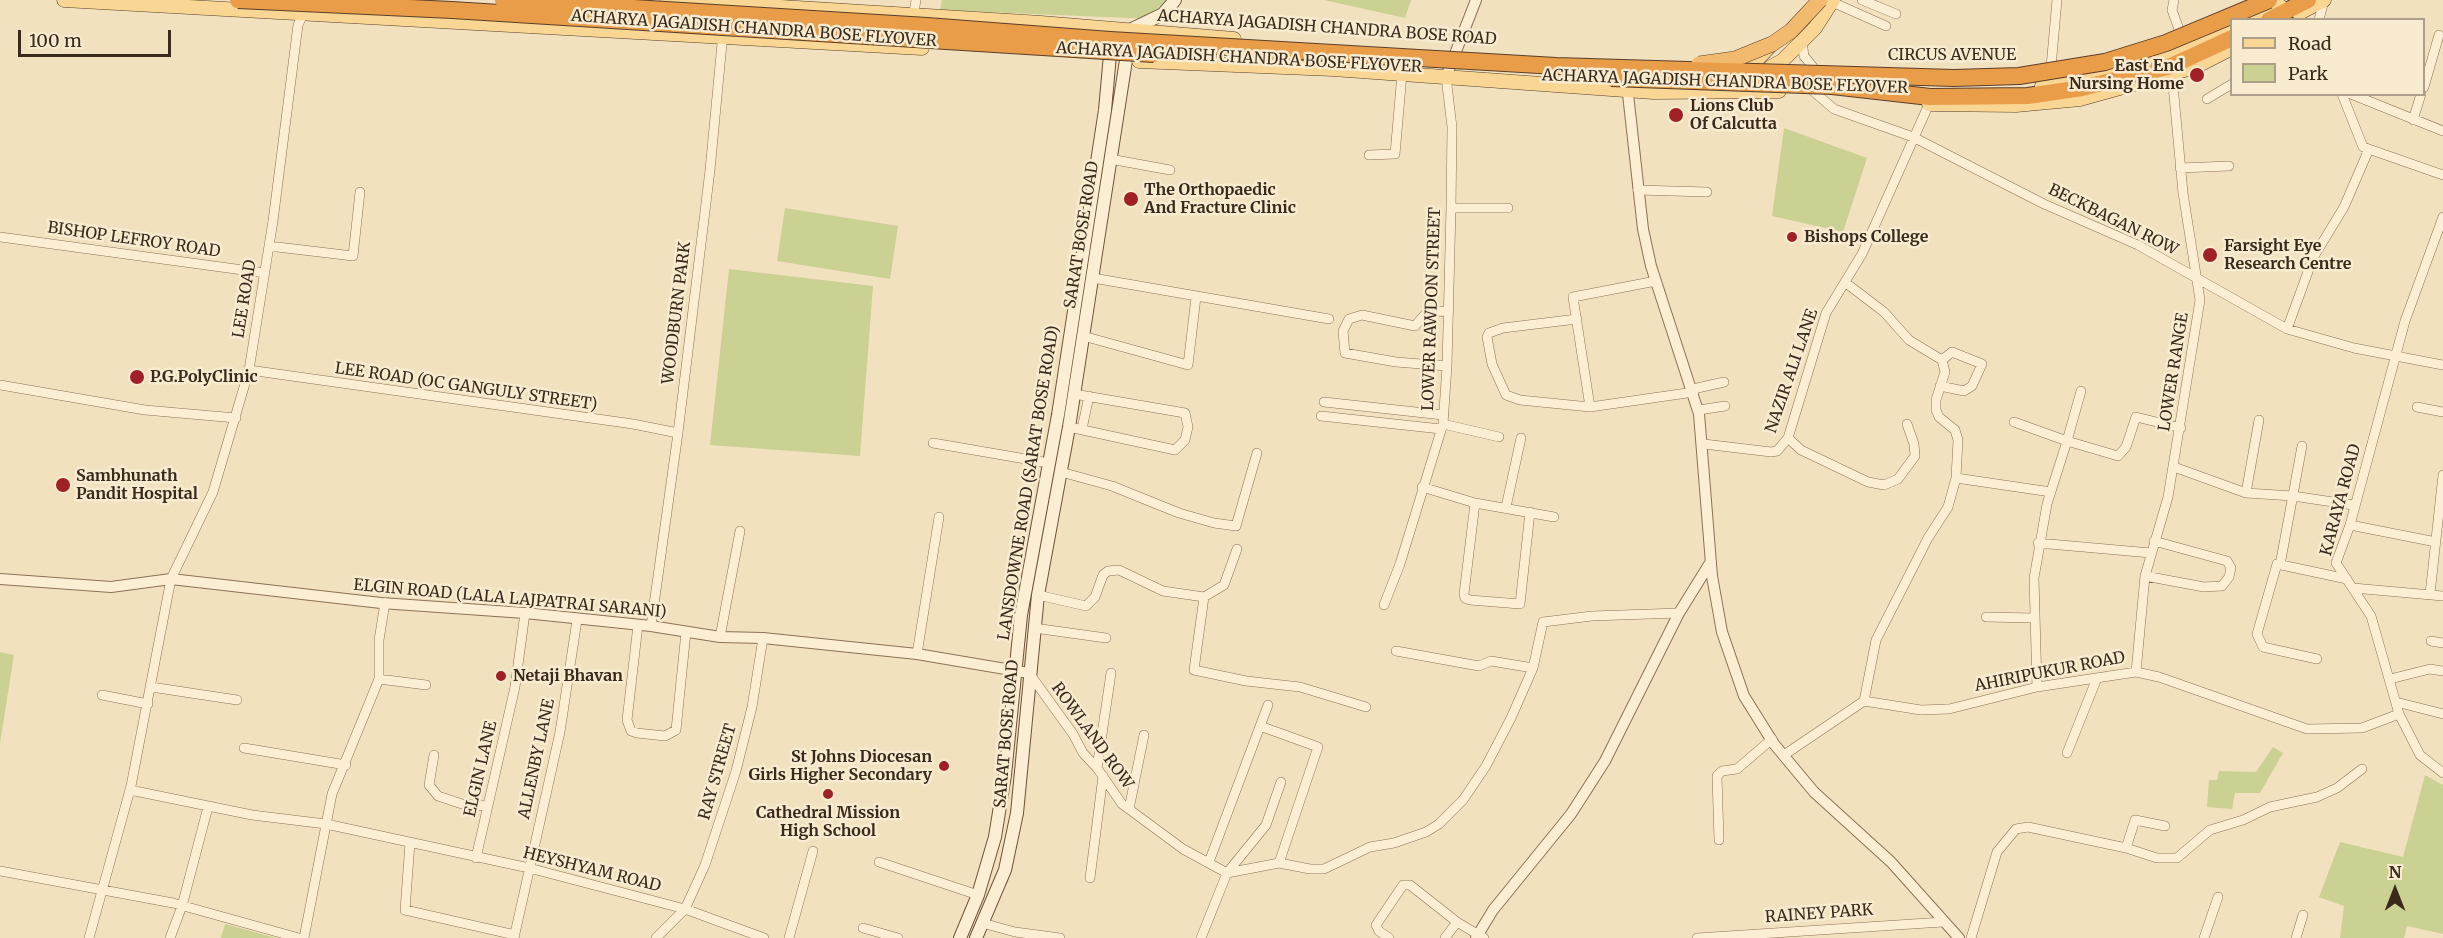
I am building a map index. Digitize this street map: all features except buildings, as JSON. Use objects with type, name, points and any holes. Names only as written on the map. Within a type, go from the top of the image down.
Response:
[{"type":"highway","name":"ACHARYA JAGADISH CHANDRA BOSE FLYOVER","points":[[238,0],[452,10],[1114,52],[1549,76],[1694,83],[1832,86]]},
{"type":"highway","name":"ACHARYA JAGADISH CHANDRA BOSE FLYOVER","points":[[503,0],[927,26],[1110,40],[1600,67],[1954,78],[2019,76],[2065,71],[2143,51],[2269,0]]},
{"type":"highway","points":[[2272,18],[2308,0]]},
{"type":"highway","points":[[1600,67],[1717,63],[1750,54],[1786,34],[1828,1]]},
{"type":"highway","points":[[1832,86],[1930,97],[2028,96],[2082,88],[2171,66],[2230,39]]},
{"type":"main road","points":[[64,0],[307,6],[592,28],[1628,89],[1813,91],[1929,104],[2016,105],[2080,99],[2195,67],[2230,49]]},
{"type":"main road","points":[[592,28],[596,0]]},
{"type":"main road","name":"ACHARYA JAGADISH CHANDRA BOSE ROAD","points":[[667,0],[768,3],[913,16],[1112,28],[1454,55],[1648,65],[1750,67]]},
{"type":"main road","points":[[1132,30],[1162,14],[1175,0]]},
{"type":"main road","points":[[1752,92],[1750,67],[1810,0]]},
{"type":"main road","name":"CIRCUS AVENUE","points":[[1750,67],[1813,67],[1970,74],[2051,67],[2124,51],[2180,32],[2249,0]]},
{"type":"main road","points":[[2255,18],[2293,0]]},
{"type":"main road","points":[[2291,18],[2324,0]]},
{"type":"main road","points":[[1774,92],[1771,67],[1782,61],[1802,41],[1828,1]]},
{"type":"main road","name":"LANSDOWNE ROAD (SARAT BOSE ROAD)","points":[[960,938],[978,895],[995,837],[1005,775],[1021,615],[1049,463],[1102,134],[1112,28]]},
{"type":"main road","name":"ACHARYA JAGADISH CHANDRA BOSE FLYOVER","points":[[1832,86],[1972,90],[2044,86],[2155,60],[2230,29]]},
{"type":"main road","name":"SARAT BOSE ROAD","points":[[976,938],[1005,870],[1017,813],[1038,595],[1069,427],[1132,30]]},
{"type":"street","points":[[908,47],[916,0]]},
{"type":"street","points":[[1446,77],[1476,0]]},
{"type":"street","points":[[1862,0],[1896,14]]},
{"type":"street","points":[[2051,67],[2057,0]]},
{"type":"street","points":[[2174,0],[2172,10],[2180,32]]},
{"type":"street","points":[[2320,18],[2324,0]]},
{"type":"street","points":[[1828,1],[1886,26]]},
{"type":"street","name":"WOODBURN PARK","points":[[651,626],[678,434],[726,3]]},
{"type":"street","name":"LEE ROAD","points":[[89,938],[130,790],[152,687],[171,579],[213,492],[249,370],[269,246],[298,25],[307,6]]},
{"type":"street","points":[[2425,84],[2439,35]]},
{"type":"street","points":[[1802,41],[1804,56],[1813,67],[1813,91]]},
{"type":"street","points":[[1627,64],[1643,229],[1656,281],[1699,410],[1704,444],[1710,563],[1722,632],[1744,696],[1772,739],[1814,792],[1891,862],[1942,922],[1959,938]]},
{"type":"street","points":[[1369,155],[1395,154],[1402,74]]},
{"type":"street","name":"LOWER RANGE","points":[[2136,672],[2145,576],[2174,466],[2200,300],[2180,168],[2172,74]]},
{"type":"street","name":"LOWER RAWDON STREET","points":[[1384,605],[1400,564],[1442,422],[1449,311],[1452,127],[1446,77]]},
{"type":"street","points":[[2207,99],[2230,85]]},
{"type":"street","name":"BECKBAGAN ROW","points":[[1813,91],[1834,109],[1913,137],[2044,204],[2138,245],[2287,329],[2354,348],[2443,365]]},
{"type":"street","points":[[2343,96],[2363,147],[2443,175]]},
{"type":"street","points":[[2356,96],[2443,131]]},
{"type":"street","points":[[2413,120],[2420,96]]},
{"type":"street","name":"NAZIR ALI LANE","points":[[1704,444],[1771,452],[1778,451],[1788,438],[1826,313],[1862,254],[1929,104]]},
{"type":"street","points":[[2287,329],[2313,258],[2344,207],[2369,149]]},
{"type":"street","points":[[1110,159],[1170,170]]},
{"type":"street","points":[[2180,168],[2229,166]]},
{"type":"street","points":[[1638,190],[1707,192]]},
{"type":"street","points":[[269,246],[353,256],[360,192]]},
{"type":"street","points":[[1451,208],[1508,208]]},
{"type":"street","name":"KARAYA ROAD","points":[[2443,217],[2405,321],[2397,356],[2353,505],[2350,525],[2336,563],[2371,616],[2399,714],[2420,755],[2443,773]]},
{"type":"street","name":"BISHOP LEFROY ROAD","points":[[0,237],[265,273]]},
{"type":"street","points":[[2433,247],[2443,249]]},
{"type":"street","points":[[1093,278],[1329,319]]},
{"type":"street","points":[[1590,407],[1573,297],[1656,281]]},
{"type":"street","points":[[1784,755],[1864,701],[1876,640],[1928,538],[1948,507],[1956,478],[1958,440],[1955,430],[1939,417],[1936,410],[1945,372],[1942,360],[1909,340],[1884,312],[1846,283]]},
{"type":"street","points":[[1083,336],[1188,365],[1196,297]]},
{"type":"street","points":[[1447,366],[1396,362],[1345,353],[1343,331],[1349,319],[1362,315],[1414,326],[1427,312],[1449,311]]},
{"type":"street","points":[[1577,319],[1495,329],[1487,337],[1495,376],[1510,397],[1590,407],[1693,390],[1724,382]]},
{"type":"street","points":[[1940,386],[1964,391],[1972,386],[1982,364],[1952,352],[1942,360]]},
{"type":"street","name":"LEE ROAD (OC GANGULY STREET)","points":[[249,370],[633,424],[678,434]]},
{"type":"street","points":[[0,385],[145,410],[236,418]]},
{"type":"street","points":[[2037,687],[2034,578],[2038,543],[2082,391]]},
{"type":"street","points":[[1069,427],[1175,450],[1185,440],[1188,427],[1185,413],[1074,394]]},
{"type":"street","points":[[1083,429],[1089,396]]},
{"type":"street","points":[[1324,402],[1442,422],[1499,437]]},
{"type":"street","points":[[1699,410],[1725,406]]},
{"type":"street","points":[[2417,407],[2443,412]]},
{"type":"street","points":[[1321,416],[1442,422]]},
{"type":"street","points":[[2014,422],[2118,456],[2126,447],[2136,417],[2181,428]]},
{"type":"street","points":[[2246,493],[2259,420]]},
{"type":"street","points":[[1788,438],[1801,450],[1868,482],[1884,485],[1898,479],[1915,456],[1914,444],[1907,424]]},
{"type":"street","points":[[1506,507],[1521,438]]},
{"type":"street","points":[[933,443],[1049,463]]},
{"type":"street","points":[[2280,565],[2302,446]]},
{"type":"street","points":[[1061,472],[1112,486],[1188,515],[1236,526],[1257,453]]},
{"type":"street","points":[[2174,466],[2246,493],[2293,496],[2353,505]]},
{"type":"street","points":[[2430,594],[2443,476]]},
{"type":"street","points":[[1956,478],[2051,492]]},
{"type":"street","points":[[1422,487],[1476,503],[1554,517]]},
{"type":"street","points":[[1476,503],[1464,594],[1465,598],[1470,600],[1520,604],[1530,512]]},
{"type":"street","points":[[917,654],[939,517]]},
{"type":"street","points":[[2350,525],[2436,542]]},
{"type":"street","points":[[720,637],[740,531]]},
{"type":"street","points":[[2145,576],[2204,587],[2222,586],[2229,577],[2231,568],[2227,561],[2154,541]]},
{"type":"street","points":[[2038,543],[2151,552]]},
{"type":"street","points":[[1038,595],[1086,606],[1095,597],[1103,575],[1108,571],[1119,570],[1163,591],[1204,597],[1224,585],[1237,549]]},
{"type":"street","points":[[1389,938],[1378,931],[1376,925],[1403,885],[1410,885],[1479,937],[1493,910],[1571,814],[1605,761],[1679,613],[1710,563]]},
{"type":"street","points":[[2317,659],[2263,647],[2257,634],[2277,564],[2347,579]]},
{"type":"street","name":"ELGIN ROAD (LALA LAJPATRAI SARANI)","points":[[0,579],[111,587],[171,579],[386,603],[525,613],[651,626],[720,637],[763,638],[917,654],[1016,670]]},
{"type":"street","points":[[2353,588],[2443,596]]},
{"type":"street","points":[[1204,597],[1194,670],[1246,681],[1300,687],[1366,707]]},
{"type":"street","points":[[304,938],[332,794],[346,765],[379,679],[379,640],[386,603]]},
{"type":"street","name":"ELGIN LANE","points":[[477,858],[515,687],[525,613]]},
{"type":"street","points":[[1227,873],[1279,863],[1310,869],[1324,868],[1370,847],[1394,843],[1426,832],[1439,824],[1463,800],[1486,766],[1533,668],[1543,622],[1593,616],[1679,613]]},
{"type":"street","points":[[1986,617],[2034,618]]},
{"type":"street","name":"ALLENBY LANE","points":[[515,937],[560,732],[577,620]]},
{"type":"street","points":[[638,625],[627,720],[631,731],[637,733],[665,736],[672,735],[676,730],[686,632]]},
{"type":"street","points":[[1034,628],[1106,638]]},
{"type":"street","name":"RAY STREET","points":[[657,938],[685,909],[705,865],[736,771],[752,707],[763,638]]},
{"type":"street","points":[[2431,641],[2443,643]]},
{"type":"street","points":[[1396,651],[1479,666],[1491,661],[1533,668]]},
{"type":"street","points":[[2390,679],[2430,669],[2443,671]]},
{"type":"street","points":[[1016,670],[1029,673]]},
{"type":"street","name":"AHIRIPUKUR ROAD","points":[[1864,701],[1913,709],[1949,709],[2037,687],[2136,672],[2160,677],[2307,729],[2362,728],[2399,714]]},
{"type":"street","name":"ROWLAND ROW","points":[[1029,673],[1073,734],[1083,753],[1100,772],[1122,804],[1183,849],[1227,873]]},
{"type":"street","points":[[1090,878],[1111,673]]},
{"type":"street","points":[[2067,753],[2097,678]]},
{"type":"street","points":[[379,679],[426,685]]},
{"type":"street","points":[[152,687],[237,700]]},
{"type":"street","points":[[102,695],[148,704]]},
{"type":"street","points":[[2396,702],[2443,714]]},
{"type":"street","points":[[1209,862],[1268,705]]},
{"type":"street","points":[[1260,726],[1318,747],[1279,863]]},
{"type":"street","points":[[1129,809],[1144,735]]},
{"type":"street","points":[[1719,840],[1716,780],[1719,772],[1737,769],[1772,739]]},
{"type":"street","points":[[244,748],[346,765]]},
{"type":"street","points":[[434,755],[429,785],[438,796],[462,804],[487,806]]},
{"type":"street","points":[[1971,938],[1997,852],[2016,829],[2028,826],[2126,848],[2157,858],[2177,858],[2210,830],[2243,820],[2270,807],[2317,797],[2337,788],[2362,768]]},
{"type":"street","points":[[1201,938],[1227,873],[1266,825],[1281,782]]},
{"type":"street","name":"HEYSHYAM ROAD","points":[[130,790],[208,807],[326,824],[529,868],[685,909],[764,938]]},
{"type":"street","points":[[170,938],[182,906],[208,807]]},
{"type":"street","points":[[2126,848],[2135,820],[2165,826]]},
{"type":"street","points":[[410,843],[405,910],[515,937]]},
{"type":"street","points":[[789,938],[813,851]]},
{"type":"street","points":[[879,862],[978,895]]},
{"type":"street","points":[[0,871],[102,888],[182,906],[299,938]]},
{"type":"street","points":[[2204,938],[2218,897]]},
{"type":"street","points":[[2296,938],[2303,915]]},
{"type":"street","points":[[1445,938],[1457,922]]},
{"type":"street","name":"RAINEY PARK","points":[[1697,938],[1942,922]]},
{"type":"street","points":[[982,923],[1015,932],[1060,938]]},
{"type":"street","points":[[863,928],[898,938]]},
{"type":"green space","points":[[942,0],[1165,0],[1150,19],[940,10]]},
{"type":"green space","points":[[1324,0],[1411,0],[1405,18]]},
{"type":"green space","points":[[1784,128],[1867,158],[1843,232],[1772,216]]},
{"type":"green space","points":[[785,208],[898,226],[890,279],[777,261]]},
{"type":"green space","points":[[729,269],[873,286],[860,456],[710,445]]},
{"type":"green space","points":[[0,652],[14,655],[0,743]]},
{"type":"green space","points":[[2273,747],[2283,753],[2260,793],[2235,793],[2232,809],[2207,807],[2209,780],[2217,780],[2219,771],[2256,772]]},
{"type":"green space","points":[[2425,775],[2443,785],[2443,934],[2407,926],[2404,938],[2340,938],[2344,906],[2319,897],[2340,842],[2403,857]]},
{"type":"green space","points":[[225,924],[276,938],[221,938]]},
{"type":"place","name":"East End Nursing Home","points":[[2197,75]]},
{"type":"place","name":"Lions Club Of Calcutta","points":[[1676,115]]},
{"type":"place","name":"The Orthopaedic And Fracture Clinic","points":[[1131,199]]},
{"type":"place","name":"Bishops College","points":[[1792,237]]},
{"type":"place","name":"Farsight Eye Research Centre","points":[[2210,255]]},
{"type":"place","name":"P.G.PolyClinic","points":[[137,377]]},
{"type":"place","name":"Sambhunath Pandit Hospital","points":[[63,485]]},
{"type":"place","name":"Netaji Bhavan","points":[[501,676]]},
{"type":"place","name":"St Johns Diocesan Girls Higher Secondary","points":[[944,766]]},
{"type":"place","name":"Cathedral Mission High School","points":[[828,794]]}]
